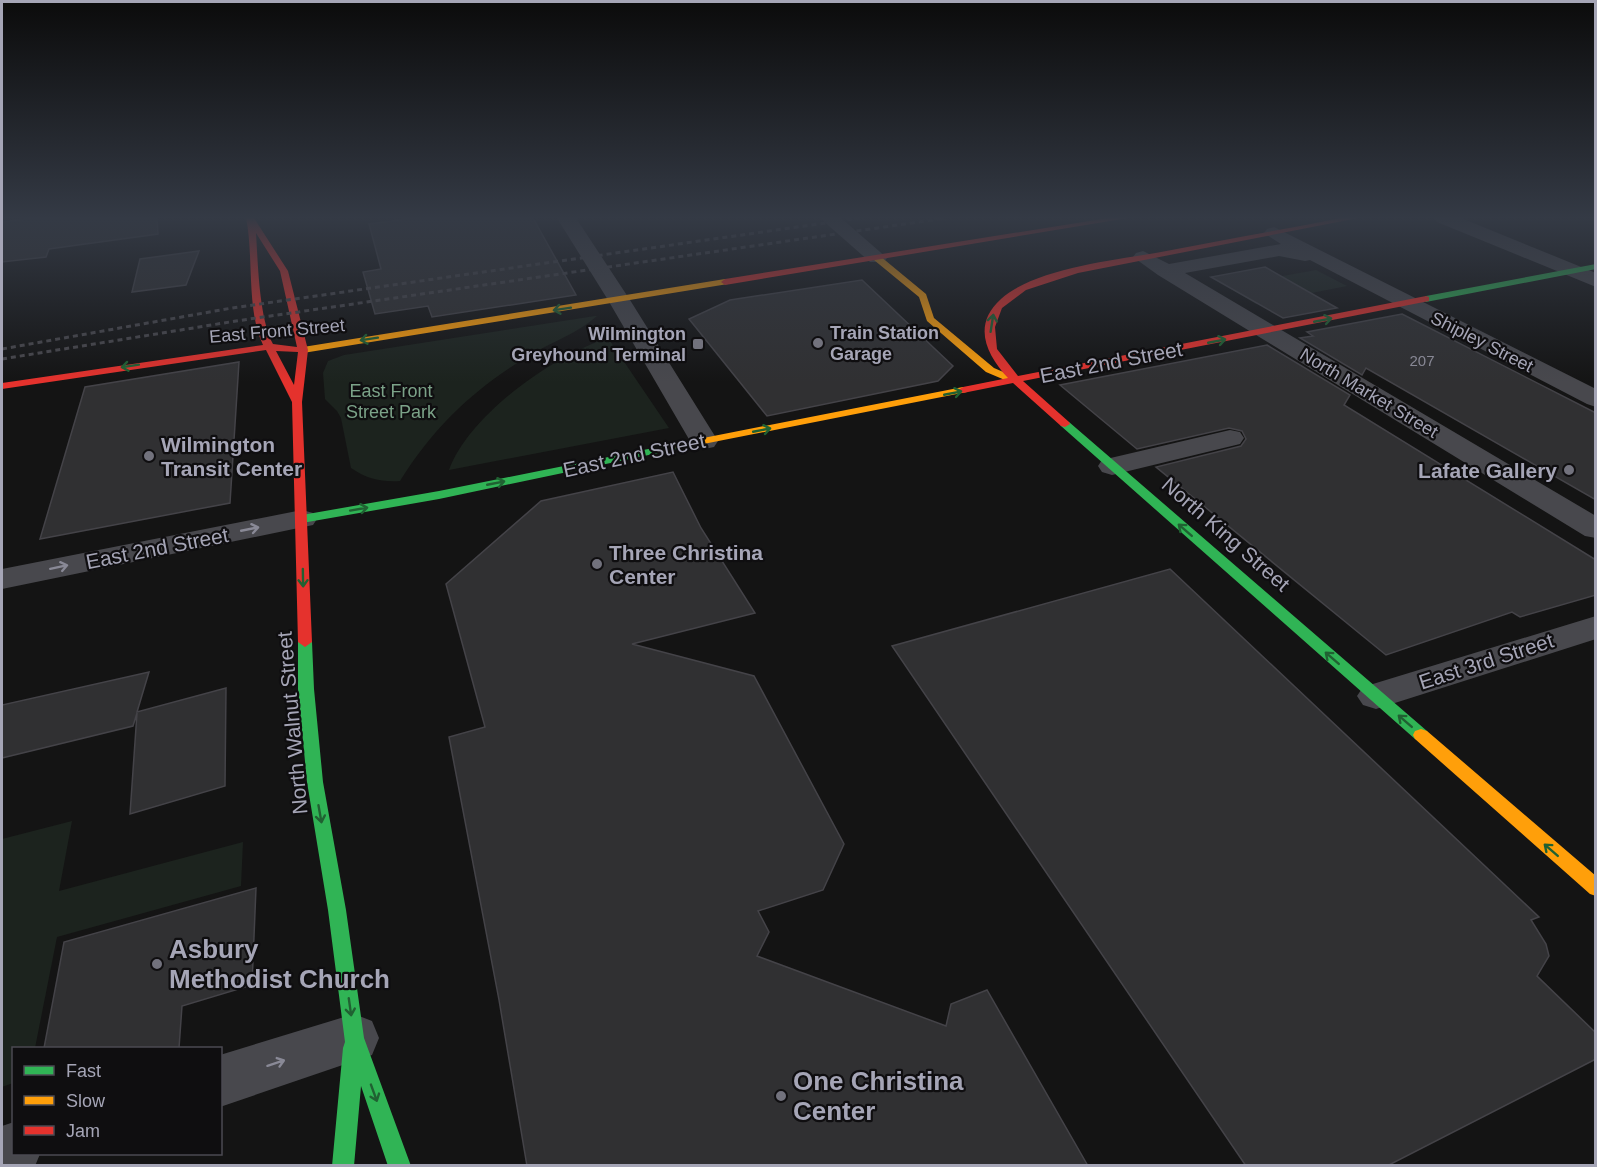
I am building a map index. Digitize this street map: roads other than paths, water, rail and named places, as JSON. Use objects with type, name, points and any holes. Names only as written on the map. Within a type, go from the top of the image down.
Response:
[{"type":"main road","name":"North Walnut Street","points":[[255,272],[263,332],[297,402]]},
{"type":"main road","name":"North Walnut Street","points":[[284,272],[303,350],[297,402],[306,689],[313,759],[354,1038],[400,1166]]},
{"type":"main road","name":"East Front Street","points":[[2,386],[269,347],[303,350],[789,272]]},
{"type":"main road","name":"North King Street","points":[[895,272],[924,296],[930,319],[990,370],[1016,381],[1596,888]]},
{"type":"main road","points":[[1016,381],[992,350],[990,329],[994,312],[1008,297],[1029,285],[1068,272]]},
{"type":"main road","name":"East 2nd Street","points":[[302,519],[439,495],[1565,272]]},
{"type":"main road","name":"North Walnut Street","points":[[343,1166],[354,1038]]},
{"type":"street","points":[[602,272],[704,441]]},
{"type":"street","name":"North Market Street","points":[[1167,272],[1596,529]]},
{"type":"street","points":[[1346,272],[1359,278]]},
{"type":"street","name":"Shipley Street","points":[[1349,272],[1596,399]]},
{"type":"street","points":[[1576,272],[1596,281]]},
{"type":"street","points":[[1112,466],[1230,438]]},
{"type":"street","name":"East 2nd Street","points":[[2,579],[302,519]]},
{"type":"street","name":"East 3rd Street","points":[[1376,696],[1596,627]]},
{"type":"street","points":[[222,1080],[354,1038]]},
{"type":"railway","points":[[2,349],[232,308],[480,272]]},
{"type":"railway","points":[[2,359],[236,321],[571,272]]},
{"type":"place","name":"Train Station Garage","points":[[818,343]]},
{"type":"place","name":"Wilmington Greyhound Terminal","points":[[698,344]]},
{"type":"place","name":"Wilmington Transit Center","points":[[149,456]]},
{"type":"place","name":"Lafate Gallery","points":[[1569,470]]},
{"type":"place","name":"Three Christina Center","points":[[597,564]]},
{"type":"place","name":"Asbury Methodist Church","points":[[157,964]]},
{"type":"place","name":"One Christina Center","points":[[781,1096]]},
{"type":"park label","name":"East Front Street Park","points":[[391,401]]}]
